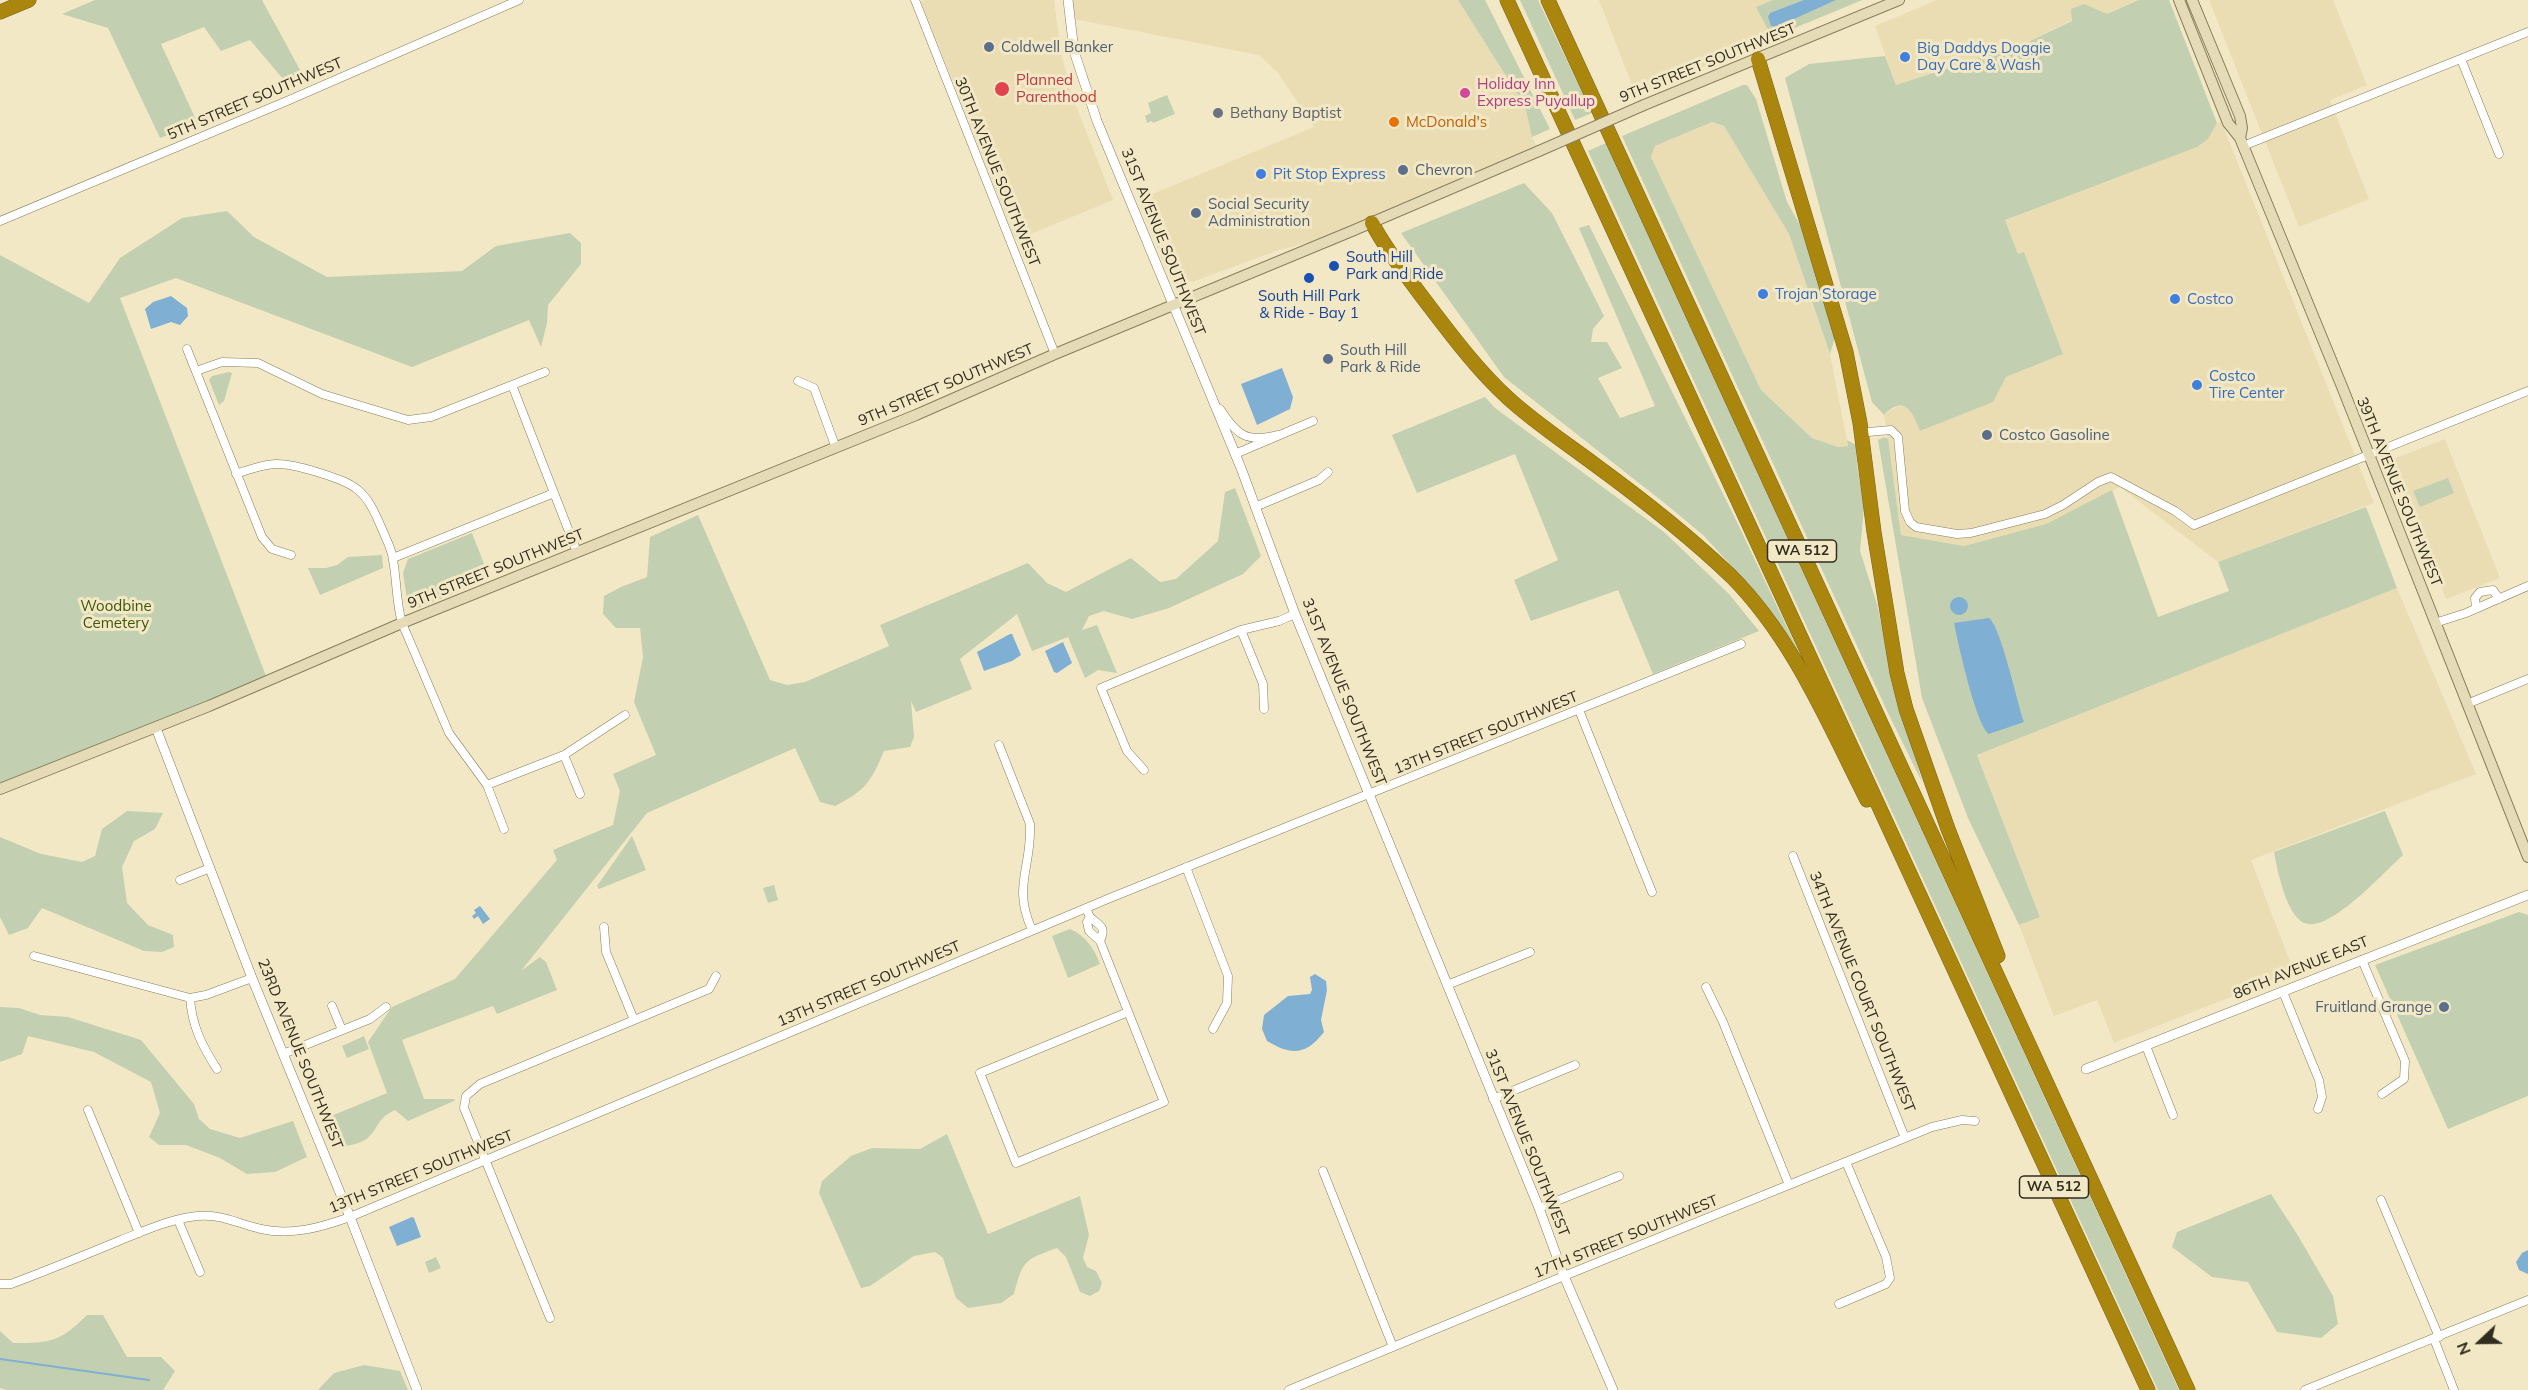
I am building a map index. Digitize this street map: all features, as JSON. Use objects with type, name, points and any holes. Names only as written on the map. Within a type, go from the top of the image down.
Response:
[{"type":"highway","points":[[0,12],[29,0]]},
{"type":"highway","name":"WA 512","points":[[1508,0],[2148,1390]]},
{"type":"highway","name":"WA 512","points":[[1548,0],[2188,1390]]},
{"type":"highway","points":[[1758,58],[1846,352],[1863,433],[1897,673],[1910,720],[1948,829],[2056,1103]]},
{"type":"highway","points":[[1372,222],[1390,252],[1424,299],[1493,384],[1524,411],[1681,531],[1732,578],[1769,621],[1795,660],[1960,984]]},
{"type":"main road","name":"9TH STREET SOUTHWEST","points":[[0,789],[156,728],[402,623],[836,448],[1644,105],[1899,0]]},
{"type":"main road","name":"39TH AVENUE SOUTHWEST","points":[[2179,0],[2228,123],[2242,142],[2528,857]]},
{"type":"main road","name":"39TH AVENUE SOUTHWEST","points":[[2192,0],[2240,116],[2242,142]]},
{"type":"street","name":"5TH STREET SOUTHWEST","points":[[0,221],[287,101],[519,0]]},
{"type":"street","name":"30TH AVENUE SOUTHWEST","points":[[915,0],[1054,354]]},
{"type":"street","name":"31ST AVENUE SOUTHWEST","points":[[1068,0],[1073,42],[1084,84],[1172,306],[1235,454],[1295,614],[1539,1208],[1564,1276],[1613,1390]]},
{"type":"street","points":[[2242,142],[2402,83],[2528,32]]},
{"type":"street","points":[[2461,59],[2499,154]]},
{"type":"street","points":[[187,349],[264,541],[278,552],[291,555]]},
{"type":"street","points":[[196,371],[222,362],[258,363],[322,394],[408,420],[431,417],[545,372]]},
{"type":"street","points":[[798,381],[814,388],[836,448]]},
{"type":"street","points":[[512,385],[577,552]]},
{"type":"street","points":[[1863,433],[1889,430],[1898,437],[1904,506],[1910,522],[1919,528],[1957,534],[1976,532],[2040,516],[2063,505],[2098,482],[2111,477],[2175,511],[2194,525],[2528,390]]},
{"type":"street","points":[[1210,394],[1240,434],[1252,438],[1277,435]]},
{"type":"street","points":[[1235,454],[1313,421]]},
{"type":"street","points":[[236,474],[260,465],[280,463],[350,483],[370,503],[393,558],[397,606],[402,623],[449,733],[487,785],[504,829]]},
{"type":"street","points":[[1255,507],[1319,480],[1328,472]]},
{"type":"street","points":[[393,558],[554,493]]},
{"type":"street","points":[[2435,623],[2528,586]]},
{"type":"street","points":[[2476,608],[2475,598],[2480,592],[2493,590],[2499,599]]},
{"type":"street","points":[[1144,770],[1128,751],[1101,688],[1241,630],[1295,614]]},
{"type":"street","points":[[1241,630],[1263,684],[1264,709]]},
{"type":"street","name":"13TH STREET SOUTHWEST","points":[[0,1284],[11,1284],[25,1279],[139,1233],[178,1220],[217,1216],[238,1220],[261,1229],[294,1232],[350,1216],[1032,930],[1741,644]]},
{"type":"street","points":[[2467,704],[2528,679]]},
{"type":"street","points":[[1579,710],[1652,892]]},
{"type":"street","points":[[487,785],[564,755],[625,715]]},
{"type":"street","name":"23RD AVENUE SOUTHWEST","points":[[156,728],[252,978],[350,1216],[417,1390]]},
{"type":"street","points":[[999,745],[1030,824],[1031,838],[1022,888],[1024,913],[1032,930]]},
{"type":"street","points":[[564,755],[580,794]]},
{"type":"street","name":"34TH AVENUE COURT SOUTHWEST","points":[[1793,856],[1905,1138]]},
{"type":"street","points":[[1186,867],[1228,976],[1227,1003],[1213,1029]]},
{"type":"street","points":[[180,880],[210,868]]},
{"type":"street","name":"86TH AVENUE EAST","points":[[2086,1070],[2528,895]]},
{"type":"street","points":[[1086,908],[1090,917],[1101,926],[1100,941],[1164,1102],[1016,1163],[980,1073],[1128,1012]]},
{"type":"street","points":[[1090,917],[1089,932],[1100,941]]},
{"type":"street","points":[[604,927],[606,952],[634,1020]]},
{"type":"street","points":[[1447,985],[1530,952]]},
{"type":"street","points":[[34,956],[190,998],[206,995],[252,978]]},
{"type":"street","points":[[2362,960],[2405,1061],[2404,1079],[2382,1094]]},
{"type":"street","points":[[550,1318],[464,1108],[469,1091],[480,1084],[709,988],[716,976]]},
{"type":"street","points":[[1706,987],[1719,1012],[1789,1185]]},
{"type":"street","points":[[2283,992],[2319,1080],[2322,1097],[2318,1109]]},
{"type":"street","points":[[190,998],[196,1033],[217,1069]]},
{"type":"street","points":[[332,1006],[342,1030]]},
{"type":"street","points":[[283,1054],[376,1016],[386,1007]]},
{"type":"street","points":[[2146,1046],[2173,1115]]},
{"type":"street","points":[[1493,1099],[1575,1065]]},
{"type":"street","points":[[88,1110],[139,1233]]},
{"type":"street","name":"17TH STREET SOUTHWEST","points":[[1289,1390],[1905,1138],[1954,1121],[1975,1121]]},
{"type":"street","points":[[1839,1304],[1886,1284],[1890,1278],[1886,1257],[1846,1162]]},
{"type":"street","points":[[1323,1171],[1393,1347]]},
{"type":"street","points":[[1539,1208],[1619,1176]]},
{"type":"street","points":[[2381,1200],[2436,1338],[2454,1390]]},
{"type":"street","points":[[178,1220],[200,1272]]},
{"type":"street","points":[[2305,1390],[2528,1300]]},
{"type":"shaded area","points":[[925,0],[1054,0],[1061,53],[1073,98],[1113,200],[1016,240],[921,2]]},
{"type":"shaded area","points":[[1068,0],[1458,0],[1525,106],[1532,137],[1539,151],[1352,231],[1276,251],[1192,282],[1172,274],[1165,267],[1138,200],[1314,127],[1278,73],[1259,55],[1069,18]]},
{"type":"shaded area","points":[[1599,0],[1863,0],[1636,95]]},
{"type":"shaded area","points":[[1937,0],[2139,0],[2107,14],[2072,20],[2028,42],[1896,85],[1875,26]]},
{"type":"shaded area","points":[[2209,0],[2333,0],[2367,85],[2330,100],[2369,199],[2299,227]]},
{"type":"shaded area","points":[[2221,121],[2374,503],[2218,562],[2120,487],[2046,524],[1964,546],[1901,535],[1884,415],[1897,406],[1905,407],[1913,411],[1920,431],[1992,402],[2006,377],[2063,354],[2024,253],[2018,254],[2005,220],[2208,139],[2217,123]]},
{"type":"shaded area","name":"Trojan Storage","points":[[1712,122],[1724,126],[1789,234],[1830,354],[1848,446],[1838,447],[1812,438],[1761,390],[1651,157],[1655,146]]},
{"type":"shaded area","points":[[2445,439],[2500,578],[2446,599],[2391,460]]},
{"type":"shaded area","points":[[2397,588],[2476,774],[2251,860],[2294,972],[2114,1043],[2097,1000],[2054,1016],[2019,925],[2040,916],[1977,755]]},
{"type":"green space","points":[[95,0],[262,0],[305,79],[289,86],[250,40],[221,51],[204,27],[161,44],[198,124],[160,138],[108,28],[62,14]]},
{"type":"green space","points":[[1458,0],[1485,0],[1550,129],[1532,137],[1525,106]]},
{"type":"green space","points":[[1520,0],[1538,0],[1592,113],[1575,120]]},
{"type":"green space","points":[[1773,0],[1862,0],[1772,37],[1756,7]]},
{"type":"green space","points":[[2139,0],[2169,0],[2217,123],[2208,139],[2197,147],[2005,220],[2018,254],[2024,252],[2063,354],[2006,377],[1993,402],[1920,431],[1907,408],[1897,406],[1884,415],[1872,402],[1785,78],[1809,64],[1885,56],[1896,85],[2028,42],[2072,21],[2071,9],[2084,4],[2107,14]]},
{"type":"green space","points":[[1747,85],[1756,99],[1787,202],[1800,225],[1835,337],[1830,354],[1789,234],[1724,126],[1712,122],[1655,146],[1651,157],[1761,390],[1812,438],[1838,447],[1848,446],[1847,440],[1856,445],[1864,507],[1860,551],[1877,604],[1892,675],[1922,782],[1622,136]]},
{"type":"green space","points":[[1167,95],[1175,114],[1153,123],[1152,121],[1147,123],[1145,116],[1151,113],[1148,103]]},
{"type":"green space","points":[[1606,143],[2179,1390],[2158,1390],[1588,151]]},
{"type":"green space","points":[[1524,183],[1552,213],[1604,316],[1593,329],[1591,342],[1607,342],[1622,368],[1598,378],[1620,418],[1655,406],[1579,228],[1589,225],[1735,518],[1805,665],[1737,572],[1703,535],[1504,377],[1401,233]]},
{"type":"green space","name":"Woodbine Cemetery","points":[[227,211],[254,237],[327,277],[462,271],[496,246],[570,233],[581,243],[581,264],[548,305],[547,323],[541,347],[529,320],[412,367],[176,278],[120,298],[268,681],[0,789],[0,255],[89,303],[120,258],[182,218]]},
{"type":"green space","points":[[232,373],[224,401],[219,405],[209,380],[212,376]]},
{"type":"green space","points":[[1485,397],[1495,408],[1664,532],[1729,594],[1759,631],[1653,674],[1618,590],[1531,621],[1514,580],[1558,560],[1515,454],[1417,493],[1392,435]]},
{"type":"green space","points":[[1884,437],[1888,439],[1901,535],[1964,546],[2046,524],[2112,490],[2158,617],[2229,591],[2218,562],[2366,507],[2397,588],[1977,755],[2040,917],[2019,925],[1968,818],[1922,698],[1878,440]]},
{"type":"green space","points":[[2448,478],[2454,493],[2420,507],[2413,491]]},
{"type":"green space","points":[[1235,488],[1261,556],[1243,574],[1169,608],[1132,619],[1104,611],[1089,616],[1082,630],[1097,625],[1117,673],[1098,670],[1085,678],[1068,637],[1032,651],[1017,614],[960,659],[972,689],[916,712],[911,701],[914,737],[910,747],[884,751],[871,778],[845,801],[835,806],[820,802],[795,748],[647,813],[521,971],[540,957],[546,962],[557,990],[497,1014],[493,1006],[402,1040],[424,1099],[455,1099],[454,1101],[408,1121],[395,1110],[382,1119],[371,1135],[358,1143],[346,1146],[332,1137],[324,1119],[387,1093],[368,1042],[392,1007],[455,979],[557,860],[553,850],[613,825],[620,791],[613,774],[656,755],[634,702],[643,657],[640,628],[616,628],[603,614],[604,596],[647,577],[650,537],[698,515],[770,680],[787,685],[805,682],[889,646],[880,625],[1028,563],[1047,583],[1066,592],[1131,558],[1160,582],[1176,579],[1218,541],[1225,492]]},
{"type":"green space","points":[[472,533],[490,579],[418,608],[407,599],[403,573],[408,559]]},
{"type":"green space","points":[[382,555],[383,568],[320,595],[308,568],[326,568],[337,565],[348,557]]},
{"type":"green space","points":[[127,811],[163,813],[155,829],[134,841],[122,867],[127,903],[148,925],[173,935],[174,947],[162,952],[144,951],[42,908],[28,928],[9,935],[0,917],[0,837],[41,854],[82,862],[95,856],[102,829]]},
{"type":"green space","points":[[2385,811],[2403,855],[2358,897],[2331,917],[2319,923],[2308,924],[2301,921],[2294,914],[2284,893],[2274,852]]},
{"type":"green space","points":[[632,836],[646,870],[599,889],[597,886]]},
{"type":"green space","points":[[774,885],[778,900],[768,903],[763,888]]},
{"type":"green space","points":[[2519,912],[2528,915],[2528,1096],[2448,1129],[2375,965]]},
{"type":"green space","points":[[1070,929],[1089,943],[1100,964],[1068,978],[1052,936]]},
{"type":"green space","points":[[0,1007],[19,1008],[40,1015],[68,1017],[141,1040],[194,1104],[199,1119],[210,1129],[240,1138],[293,1121],[307,1157],[275,1172],[247,1174],[220,1158],[186,1145],[159,1145],[149,1137],[160,1113],[151,1082],[94,1052],[28,1036],[22,1054],[0,1062]]},
{"type":"green space","points":[[364,1036],[369,1049],[347,1058],[342,1046]]},
{"type":"green space","points":[[947,1134],[988,1234],[1080,1196],[1089,1235],[1083,1258],[1087,1267],[1096,1271],[1102,1283],[1099,1291],[1090,1296],[1080,1292],[1066,1257],[1057,1248],[1027,1262],[1020,1274],[1014,1294],[1001,1303],[968,1308],[956,1298],[943,1258],[935,1252],[914,1256],[870,1286],[861,1288],[819,1193],[822,1181],[851,1156],[872,1148],[920,1149]]},
{"type":"green space","points":[[2271,1194],[2333,1296],[2338,1324],[2321,1338],[2277,1332],[2248,1282],[2212,1277],[2172,1247],[2177,1232]]},
{"type":"green space","points":[[436,1257],[441,1268],[429,1273],[425,1262]]},
{"type":"green space","points":[[87,1315],[103,1315],[127,1357],[161,1357],[175,1371],[163,1390],[7,1390],[0,1388],[0,1331],[13,1343],[46,1341],[62,1336]]},
{"type":"green space","points":[[364,1365],[400,1371],[408,1390],[318,1390],[334,1373]]},
{"type":"water","points":[[1804,0],[1836,0],[1776,27],[1771,26],[1768,17],[1770,13]]},
{"type":"water","points":[[171,296],[187,308],[188,316],[180,325],[171,322],[151,329],[145,309],[153,302]]},
{"type":"water","points":[[1282,368],[1293,397],[1290,409],[1257,425],[1241,384]]},
{"type":"water","points":[[1955,597],[1963,597],[1968,602],[1966,613],[1955,615],[1950,610],[1950,602]]},
{"type":"water","points":[[1989,618],[1999,635],[2024,722],[1989,734],[1973,700],[1954,623]]},
{"type":"water","points":[[1010,634],[1021,655],[1012,661],[984,671],[977,652]]},
{"type":"water","points":[[1063,642],[1072,663],[1057,673],[1054,672],[1045,651]]},
{"type":"water","points":[[480,906],[490,919],[483,924],[478,916],[474,919],[472,916],[476,913],[474,910]]},
{"type":"water","points":[[1315,974],[1326,981],[1327,990],[1321,1020],[1324,1032],[1311,1045],[1298,1051],[1284,1049],[1267,1041],[1262,1029],[1264,1015],[1288,996],[1310,994],[1312,990],[1310,977]]},
{"type":"water","points":[[412,1217],[421,1237],[397,1246],[389,1227]]},
{"type":"water","points":[[2528,1250],[2528,1274],[2519,1270],[2516,1262],[2522,1253]]},
{"type":"waterway","points":[[0,1359],[149,1380]]},
{"type":"place","name":"Coldwell Banker","points":[[989,47]]},
{"type":"place","name":"Big Daddys Doggie Day Care & Wash","points":[[1905,57]]},
{"type":"place","name":"Planned Parenthood","points":[[1002,89]]},
{"type":"place","name":"Holiday Inn Express Puyallup","points":[[1465,93]]},
{"type":"place","name":"Bethany Baptist","points":[[1218,113]]},
{"type":"place","name":"McDonald's","points":[[1394,122]]},
{"type":"place","name":"Chevron","points":[[1403,170]]},
{"type":"place","name":"Pit Stop Express","points":[[1261,174]]},
{"type":"place","name":"Social Security Administration","points":[[1196,213]]},
{"type":"place","name":"South Hill Park and Ride","points":[[1334,266]]},
{"type":"place","name":"South Hill Park & Ride - Bay 1","points":[[1309,278]]},
{"type":"place","name":"Trojan Storage","points":[[1763,294]]},
{"type":"place","name":"Costco","points":[[2175,299]]},
{"type":"place","name":"South Hill Park & Ride","points":[[1328,359]]},
{"type":"place","name":"Costco Tire Center","points":[[2197,385]]},
{"type":"place","name":"Costco Gasoline","points":[[1987,435]]},
{"type":"place","name":"Fruitland Grange","points":[[2444,1007]]}]
